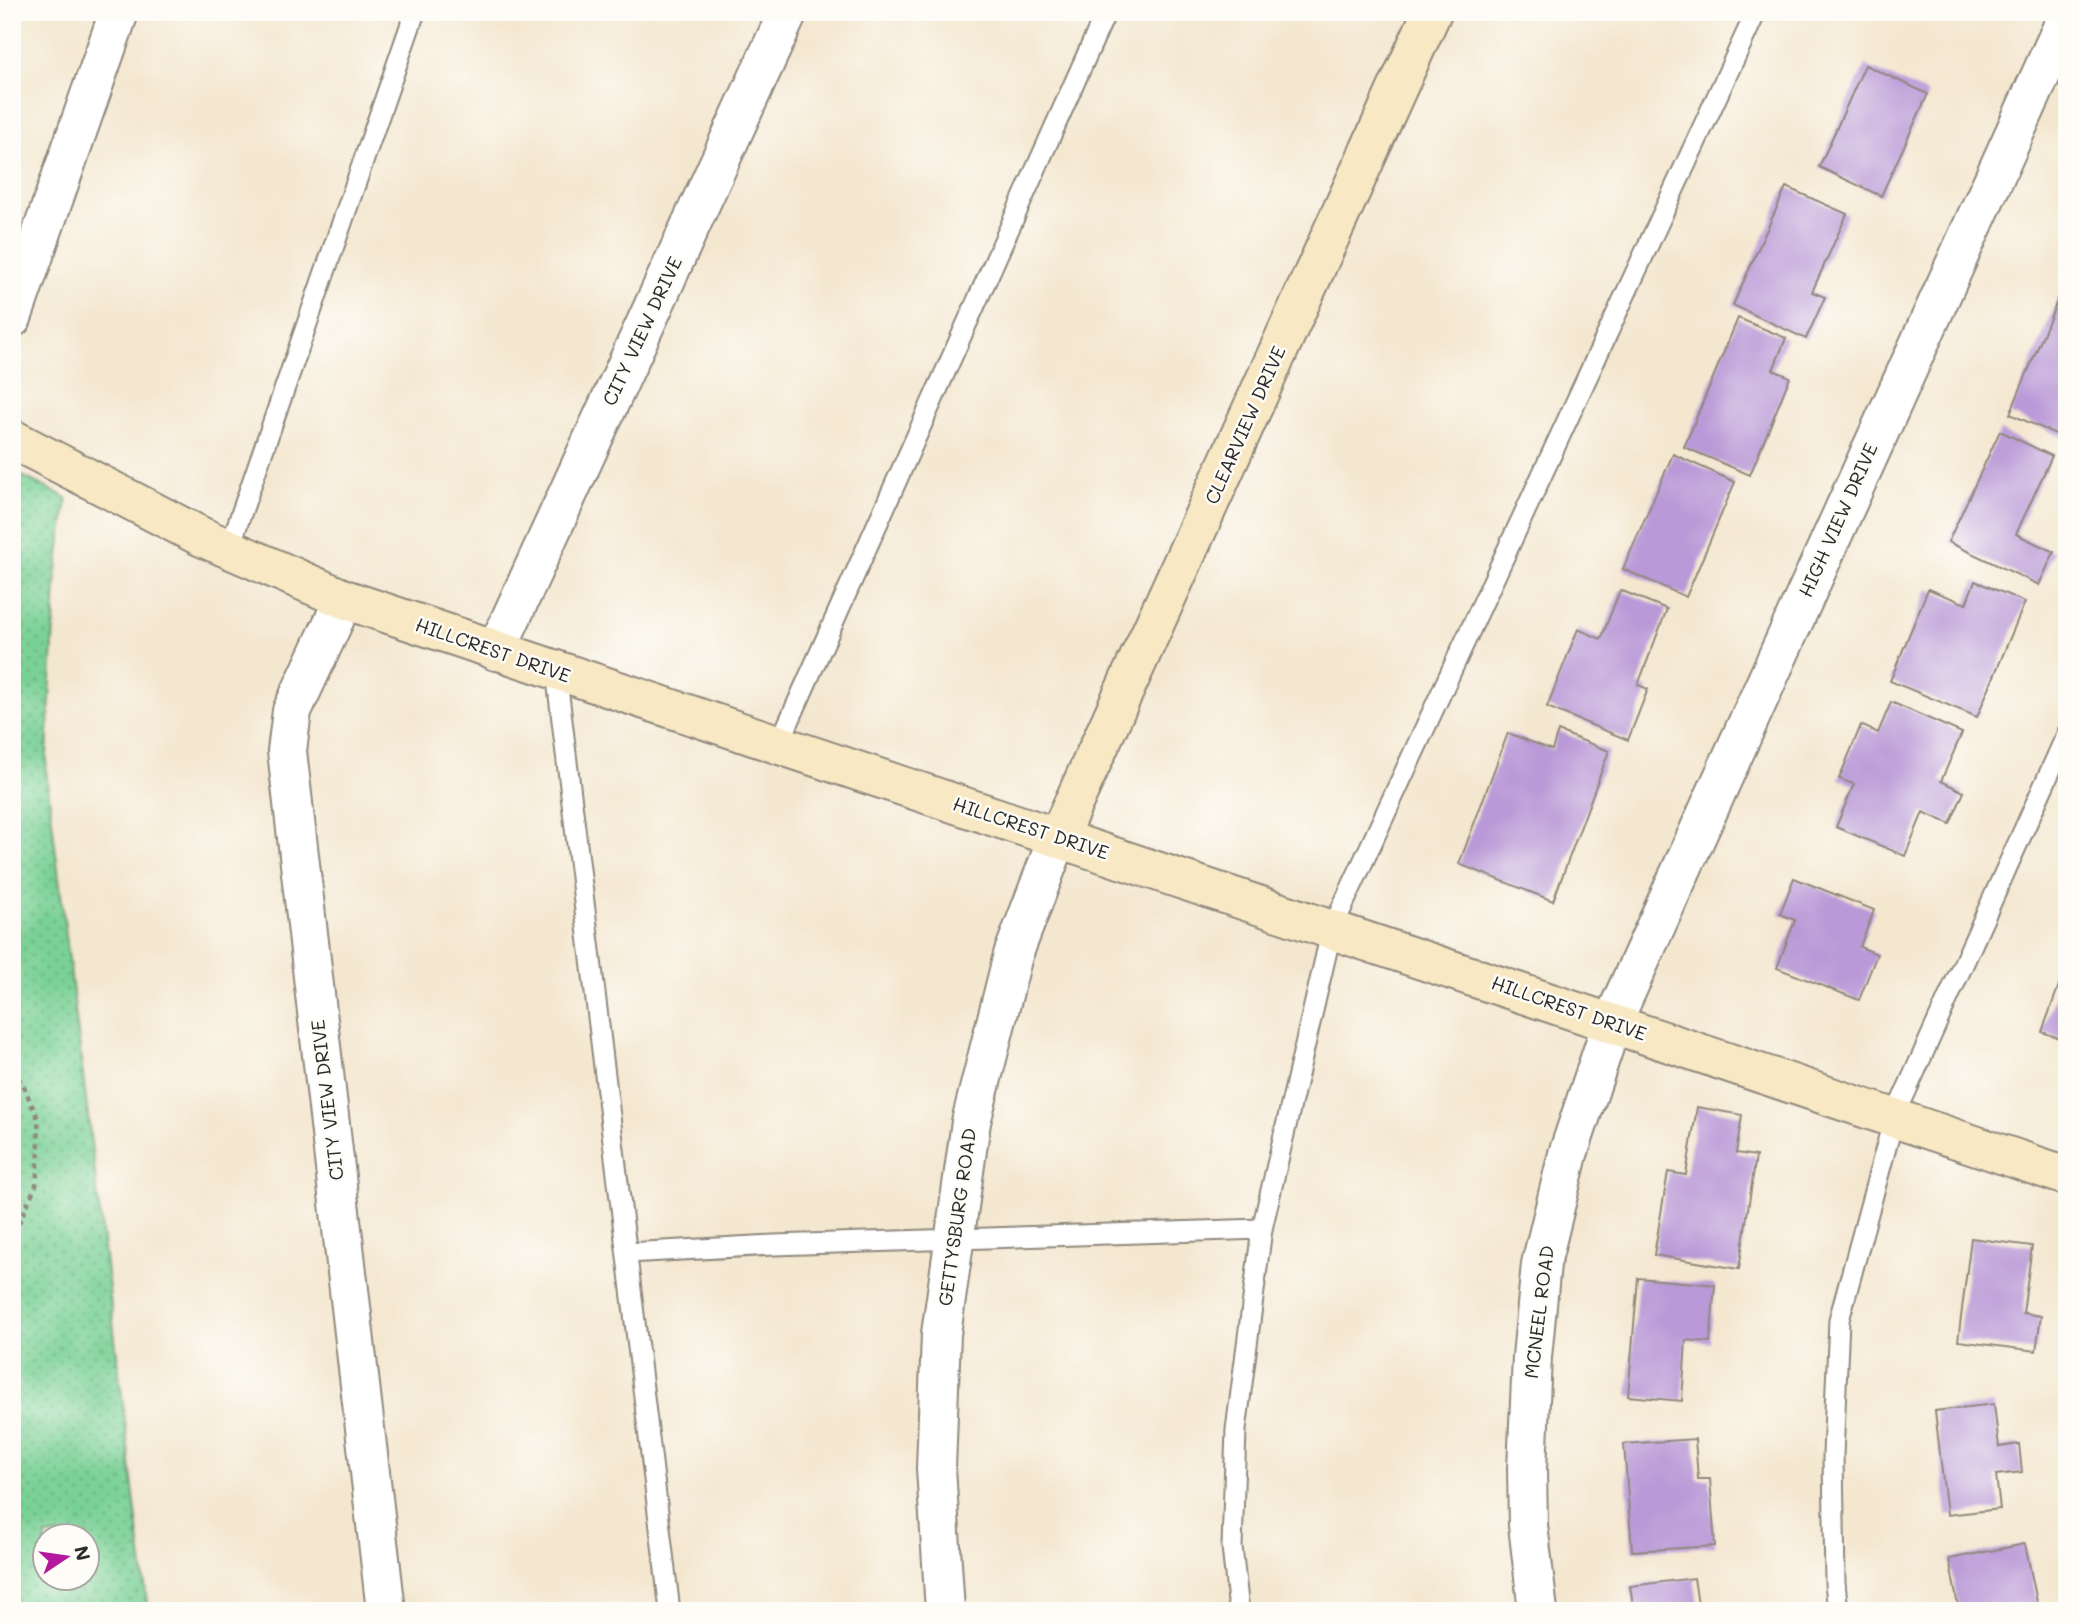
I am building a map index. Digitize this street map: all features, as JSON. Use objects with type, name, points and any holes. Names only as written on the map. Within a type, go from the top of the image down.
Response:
[{"type":"street","points":[[12,318],[119,12]]},
{"type":"street","name":"CITY VIEW DRIVE","points":[[496,651],[788,12]]},
{"type":"street","name":"CLEARVIEW DRIVE","points":[[1058,837],[1432,12]]},
{"type":"street","name":"HIGH VIEW DRIVE","points":[[1612,1023],[2067,17]]},
{"type":"street","name":"HILLCREST DRIVE","points":[[12,439],[229,549],[344,599],[2067,1176]]},
{"type":"street","name":"CITY VIEW DRIVE","points":[[344,599],[292,710],[287,751],[386,1611]]},
{"type":"street","name":"GETTYSBURG ROAD","points":[[945,1611],[936,1468],[941,1334],[971,1122],[1013,955],[1058,837]]},
{"type":"street","name":"MCNEEL ROAD","points":[[1538,1611],[1528,1525],[1527,1469],[1532,1356],[1541,1264],[1568,1154],[1612,1023]]},
{"type":"lane","points":[[229,549],[415,12]]},
{"type":"lane","points":[[779,744],[1106,12]]},
{"type":"lane","points":[[1240,1611],[1232,1547],[1236,1430],[1262,1228],[1332,929],[1756,12]]},
{"type":"lane","points":[[556,671],[670,1611]]},
{"type":"lane","points":[[1838,1611],[1835,1583],[1833,1455],[1839,1320],[1894,1118],[2067,734]]},
{"type":"lane","points":[[627,1253],[1262,1228]]},
{"type":"path","points":[[12,1069],[23,1085],[38,1119],[39,1151],[36,1185],[12,1238]]},
{"type":"green space","points":[[12,471],[67,498],[57,569],[46,771],[148,1611],[12,1611]]},
{"type":"building","points":[[1865,65],[1928,94],[1881,196],[1819,167]]},
{"type":"building","points":[[1786,187],[1847,214],[1812,292],[1825,297],[1806,339],[1733,305]]},
{"type":"building","points":[[2060,294],[2067,297],[2067,439],[2010,414]]},
{"type":"building","points":[[1738,318],[1786,338],[1773,370],[1790,377],[1750,475],[1684,447]]},
{"type":"building","points":[[2000,431],[2052,456],[2016,534],[2054,552],[2039,585],[1948,542]]},
{"type":"building","points":[[1673,454],[1735,482],[1686,597],[1623,569]]},
{"type":"building","points":[[1975,581],[2025,602],[1977,717],[1890,681],[1928,589],[1966,604]]},
{"type":"building","points":[[1620,590],[1667,609],[1638,685],[1648,689],[1628,740],[1547,707],[1578,629],[1601,639]]},
{"type":"building","points":[[1891,702],[1962,733],[1941,781],[1964,792],[1950,824],[1923,812],[1905,856],[1836,827],[1854,784],[1839,779],[1861,725],[1878,733]]},
{"type":"building","points":[[1558,731],[1609,751],[1553,901],[1459,864],[1508,733],[1552,750]]},
{"type":"building","points":[[1794,878],[1874,910],[1860,947],[1877,954],[1859,1000],[1777,968],[1795,920],[1780,914]]},
{"type":"building","points":[[2067,966],[2067,1041],[2042,1032]]},
{"type":"building","points":[[1697,1107],[1742,1115],[1736,1153],[1756,1156],[1739,1269],[1654,1255],[1668,1172],[1686,1175]]},
{"type":"building","points":[[1971,1238],[2032,1246],[2023,1313],[2041,1316],[2036,1351],[1958,1341]]},
{"type":"building","points":[[1638,1278],[1715,1285],[1710,1342],[1686,1340],[1682,1401],[1628,1396]]},
{"type":"building","points":[[1994,1404],[1999,1447],[2019,1444],[2022,1472],[1996,1475],[2000,1509],[1947,1515],[1935,1411]]},
{"type":"building","points":[[1695,1439],[1698,1479],[1710,1479],[1715,1546],[1632,1551],[1624,1444]]},
{"type":"building","points":[[2025,1544],[2039,1611],[1959,1611],[1949,1559]]},
{"type":"building","points":[[1694,1578],[1699,1611],[1634,1611],[1630,1586]]}]
